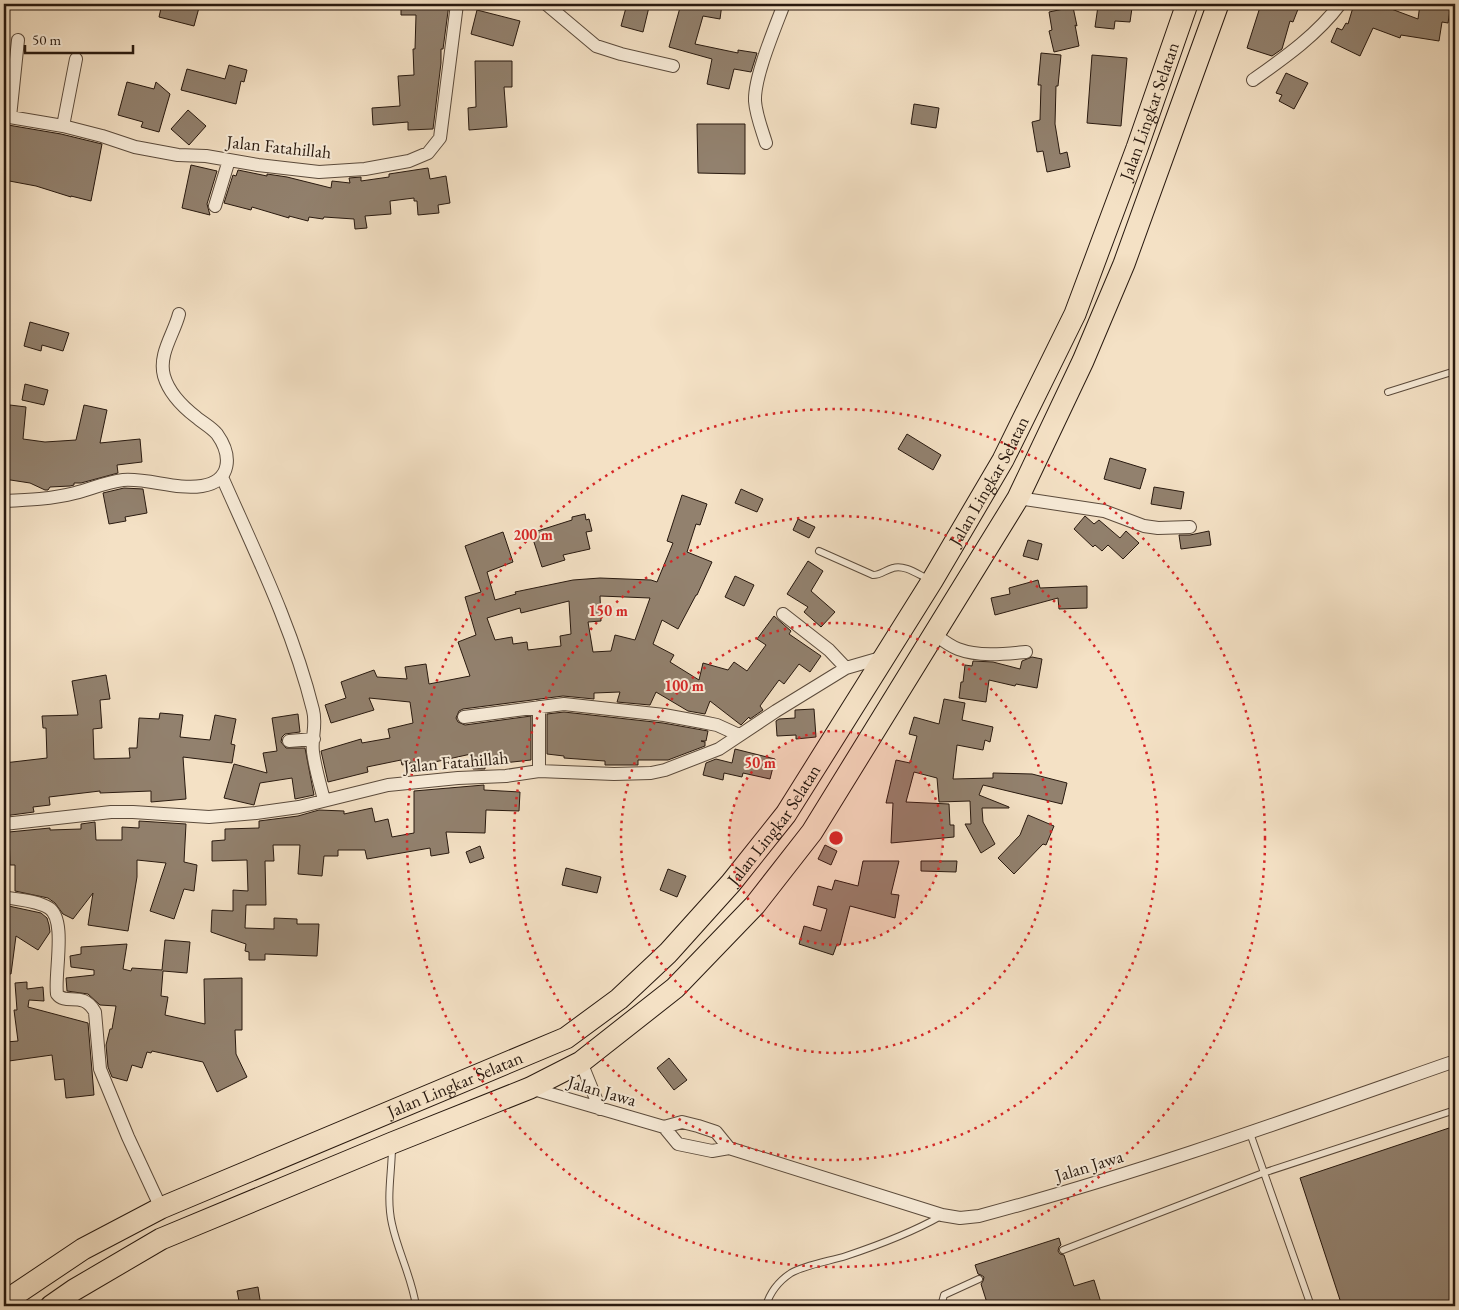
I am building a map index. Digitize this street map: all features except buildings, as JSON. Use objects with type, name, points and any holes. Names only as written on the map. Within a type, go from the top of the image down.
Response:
[{"type":"highway","name":"Jalan Lingkar Selatan","points":[[4,1302],[83,1249],[160,1208],[566,1038],[619,999],[668,953],[718,897],[786,814],[932,581],[1003,460],[1074,314],[1187,4]]},
{"type":"highway","name":"Jalan Lingkar Selatan","points":[[51,1306],[74,1290],[161,1239],[530,1088],[581,1062],[675,988],[755,905],[812,832],[1018,498],[1083,362],[1124,264],[1218,4]]},
{"type":"highway","points":[[1136,148],[1162,156]]},
{"type":"highway","points":[[619,999],[639,1017]]},
{"type":"street","name":"Jalan Fatahillah","points":[[7,116],[63,126],[135,147],[178,155],[319,172],[335,172],[409,161],[428,153],[440,138],[457,4]]},
{"type":"street","points":[[546,4],[596,46],[673,66]]},
{"type":"street","points":[[766,143],[757,111],[756,94],[760,74],[784,4]]},
{"type":"street","points":[[1253,80],[1301,44],[1340,4]]},
{"type":"street","points":[[7,116],[18,40]]},
{"type":"street","points":[[63,126],[76,59]]},
{"type":"street","points":[[215,206],[229,160]]},
{"type":"street","points":[[4,500],[53,498],[123,480],[201,486],[222,478],[227,464],[224,450],[217,435],[175,397],[167,385],[164,374],[163,360],[179,314]]},
{"type":"street","points":[[222,478],[282,611],[296,651],[314,714],[313,751],[324,800]]},
{"type":"street","points":[[1018,498],[1104,511],[1144,526],[1158,528],[1190,527]]},
{"type":"street","points":[[783,614],[829,650],[846,668]]},
{"type":"street","points":[[934,634],[952,646],[963,650],[992,654],[1026,652]]},
{"type":"street","name":"Jalan Fatahillah","points":[[4,824],[111,812],[209,817],[280,810],[388,785],[458,778],[506,776],[539,771],[604,774],[651,773],[665,770],[714,751],[846,668],[885,656]]},
{"type":"street","points":[[464,717],[564,704],[664,715],[717,724],[739,735]]},
{"type":"street","points":[[539,706],[539,771]]},
{"type":"street","points":[[289,741],[314,739]]},
{"type":"street","points":[[4,898],[42,904],[50,908],[56,917],[58,923],[57,994],[62,998],[79,999],[87,1002],[95,1012],[100,1069],[160,1208]]},
{"type":"street","name":"Jalan Jawa","points":[[664,1127],[678,1144],[712,1151],[729,1148],[942,1216],[960,1218],[979,1216],[1103,1181],[1250,1133],[1455,1061]]},
{"type":"street","points":[[581,1062],[600,1109]]},
{"type":"street","name":"Jalan Jawa","points":[[530,1088],[664,1127],[682,1122],[698,1126],[716,1132],[729,1148]]},
{"type":"lane","points":[[1388,392],[1455,371]]},
{"type":"lane","points":[[819,551],[873,574],[880,574],[899,567],[932,581]]},
{"type":"lane","points":[[1062,1250],[1263,1173],[1455,1110]]},
{"type":"lane","points":[[1250,1133],[1311,1306]]},
{"type":"lane","points":[[392,1143],[389,1206],[392,1224],[406,1265],[416,1306]]},
{"type":"lane","points":[[766,1306],[780,1281],[793,1272],[877,1246],[942,1216]]},
{"type":"lane","points":[[941,1306],[944,1295],[979,1279]]}]
